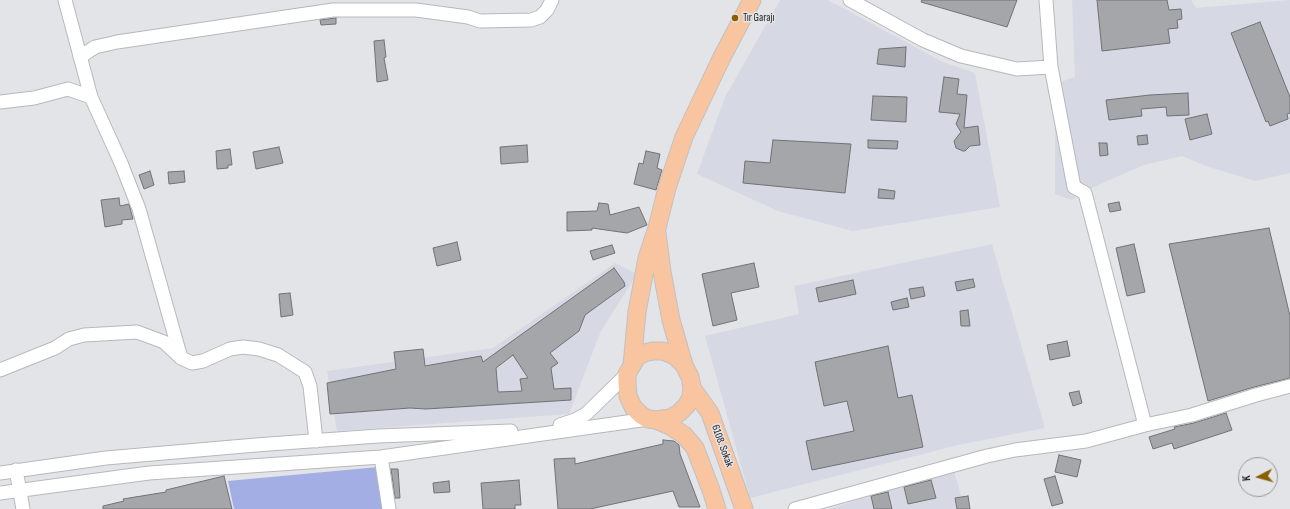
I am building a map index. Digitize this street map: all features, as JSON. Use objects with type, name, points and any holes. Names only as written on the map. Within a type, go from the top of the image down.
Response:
[{"type":"main road","points":[[717,509],[695,448],[684,435],[670,426],[641,416],[633,407],[628,396],[629,369],[637,312],[647,258],[657,228],[667,188],[684,137],[721,59],[752,0]]},
{"type":"main road","points":[[652,419],[670,418],[679,413],[692,397],[690,376],[684,365],[671,320],[662,272],[657,228]]},
{"type":"main road","points":[[629,369],[637,357],[652,351],[663,351],[675,356],[684,365]]},
{"type":"main road","name":"6108. Sokak","points":[[692,388],[710,413],[744,509]]},
{"type":"street","points":[[65,0],[91,97],[121,163],[139,209],[181,358]]},
{"type":"street","points":[[80,57],[95,47],[117,42],[333,10],[416,10],[468,17],[480,21],[531,20],[540,17],[547,10],[552,0]]},
{"type":"street","points":[[850,0],[923,40],[961,56],[1017,69],[1051,67]]},
{"type":"street","points":[[1046,0],[1051,67],[1074,187],[1085,193],[1145,425]]},
{"type":"street","points":[[0,102],[34,98],[68,89],[91,97]]},
{"type":"street","points":[[0,370],[55,348],[69,339],[84,335],[137,332],[164,342],[181,358],[192,363],[203,361],[230,348],[243,347],[259,349],[278,355],[305,372],[310,386],[316,441]]},
{"type":"street","points":[[0,473],[106,458],[378,436],[520,431],[551,427],[575,420],[586,414],[629,369]]},
{"type":"street","points":[[795,509],[988,456],[1015,450],[1086,441],[1145,425],[1192,415],[1290,386]]},
{"type":"street","points":[[0,493],[149,473],[381,457],[652,419]]},
{"type":"street","points":[[381,457],[388,509]]},
{"type":"street","points":[[16,470],[22,509]]},
{"type":"shaded area","points":[[780,0],[828,0],[943,62],[975,73],[1000,207],[853,231],[778,211],[697,174],[725,97]]},
{"type":"shaded area","points":[[1072,0],[1191,0],[1196,8],[1290,0],[1290,173],[1255,181],[1206,166],[1182,156],[1144,165],[1098,185],[1072,200],[1055,194],[1055,84],[1075,77]]},
{"type":"shaded area","points":[[992,244],[1045,428],[958,445],[750,498],[705,336],[799,314],[794,286]]},
{"type":"shaded area","points":[[615,263],[637,274],[601,331],[569,414],[337,431],[327,371],[493,348]]},
{"type":"shaded area","points":[[378,467],[385,509],[234,509],[228,481]]},
{"type":"shaded area","points":[[954,471],[965,509],[828,509]]},
{"type":"building","points":[[922,0],[1017,0],[1007,27],[921,2]]},
{"type":"building","points":[[1097,0],[1167,0],[1169,10],[1181,9],[1182,19],[1177,20],[1178,28],[1168,29],[1170,43],[1102,51]]},
{"type":"building","points":[[336,18],[336,24],[321,25],[320,20]]},
{"type":"building","points":[[1260,22],[1290,97],[1290,113],[1287,114],[1288,119],[1270,126],[1268,121],[1266,122],[1231,33]]},
{"type":"building","points":[[384,40],[386,57],[384,58],[388,80],[377,82],[374,41]]},
{"type":"building","points":[[906,47],[905,67],[877,64],[879,49]]},
{"type":"building","points":[[944,77],[959,79],[957,94],[967,95],[964,128],[978,126],[980,145],[970,146],[965,151],[956,148],[954,141],[961,132],[956,124],[960,114],[939,112]]},
{"type":"building","points":[[1188,93],[1189,115],[1167,116],[1166,107],[1141,109],[1142,116],[1109,120],[1106,100],[1150,95]]},
{"type":"building","points":[[873,96],[907,97],[906,122],[871,120]]},
{"type":"building","points":[[1207,114],[1212,134],[1190,140],[1185,119]]},
{"type":"building","points":[[1147,135],[1148,144],[1138,145],[1137,136]]},
{"type":"building","points":[[773,140],[851,144],[845,193],[743,183],[745,161],[770,163]]},
{"type":"building","points":[[868,140],[898,141],[897,149],[868,148]]},
{"type":"building","points":[[1099,143],[1107,143],[1108,155],[1100,156]]},
{"type":"building","points":[[527,145],[528,162],[501,164],[500,147]]},
{"type":"building","points":[[279,147],[283,163],[256,169],[253,152]]},
{"type":"building","points":[[230,149],[232,165],[228,165],[228,168],[217,169],[216,151]]},
{"type":"building","points":[[646,151],[660,154],[657,168],[662,170],[656,190],[634,184],[639,163],[643,164]]},
{"type":"building","points":[[150,171],[154,185],[144,189],[139,175]]},
{"type":"building","points":[[184,171],[185,182],[169,184],[168,172]]},
{"type":"building","points":[[879,189],[895,191],[894,199],[878,198]]},
{"type":"building","points":[[119,198],[120,206],[129,204],[133,219],[122,220],[122,224],[105,227],[101,200]]},
{"type":"building","points":[[1119,202],[1121,210],[1110,212],[1108,204]]},
{"type":"building","points":[[599,203],[608,204],[610,215],[639,207],[647,225],[627,233],[592,228],[592,230],[567,231],[567,212],[597,211]]},
{"type":"building","points":[[1269,228],[1290,316],[1290,378],[1208,401],[1169,244]]},
{"type":"building","points":[[457,242],[461,260],[437,266],[433,248]]},
{"type":"building","points":[[1134,244],[1145,292],[1127,296],[1116,248]]},
{"type":"building","points":[[612,245],[615,253],[593,260],[590,251]]},
{"type":"building","points":[[754,263],[759,287],[731,293],[737,320],[713,326],[702,274]]},
{"type":"building","points":[[614,268],[624,282],[625,286],[585,315],[579,331],[550,353],[558,363],[551,368],[554,389],[571,388],[571,400],[426,409],[410,408],[330,414],[327,383],[396,369],[394,352],[423,349],[425,366],[481,356],[483,362]],"holes":[[[513,355],[528,378],[520,379],[522,391],[498,392],[496,368]]]},
{"type":"building","points":[[973,279],[975,287],[957,291],[955,282]]},
{"type":"building","points":[[853,280],[856,294],[819,302],[816,288]]},
{"type":"building","points":[[923,287],[925,296],[911,299],[909,289]]},
{"type":"building","points":[[290,293],[293,315],[281,317],[279,294]]},
{"type":"building","points":[[907,298],[909,307],[893,310],[891,302]]},
{"type":"building","points":[[968,310],[970,326],[961,326],[960,311]]},
{"type":"building","points":[[1067,341],[1070,356],[1050,360],[1047,345]]},
{"type":"building","points":[[888,346],[898,398],[912,395],[923,447],[812,470],[806,441],[854,431],[847,401],[824,406],[815,362]]},
{"type":"building","points":[[1079,391],[1082,403],[1073,406],[1069,393]]},
{"type":"building","points":[[1226,413],[1232,430],[1174,449],[1172,443],[1153,449],[1149,437],[1175,429],[1174,427],[1194,423]]},
{"type":"building","points":[[663,440],[674,441],[679,445],[680,454],[700,507],[679,507],[673,491],[590,509],[558,509],[554,459],[575,458],[575,464],[663,444]]},
{"type":"building","points":[[1059,455],[1081,460],[1077,477],[1055,472]]},
{"type":"building","points":[[391,469],[398,469],[400,498],[395,498]]},
{"type":"building","points":[[224,476],[232,509],[103,509],[103,506],[124,501],[123,499],[166,492],[166,490]]},
{"type":"building","points":[[1055,476],[1063,503],[1052,506],[1044,479]]},
{"type":"building","points":[[519,480],[521,505],[515,505],[515,509],[483,509],[481,483]]},
{"type":"building","points":[[931,480],[936,498],[908,504],[904,487]]},
{"type":"building","points":[[449,481],[450,492],[434,493],[433,483]]},
{"type":"building","points":[[888,492],[892,509],[874,509],[871,496]]},
{"type":"building","points":[[968,496],[970,509],[957,509],[955,498]]},
{"type":"place","name":"Tır Garajı","points":[[735,18]]}]
